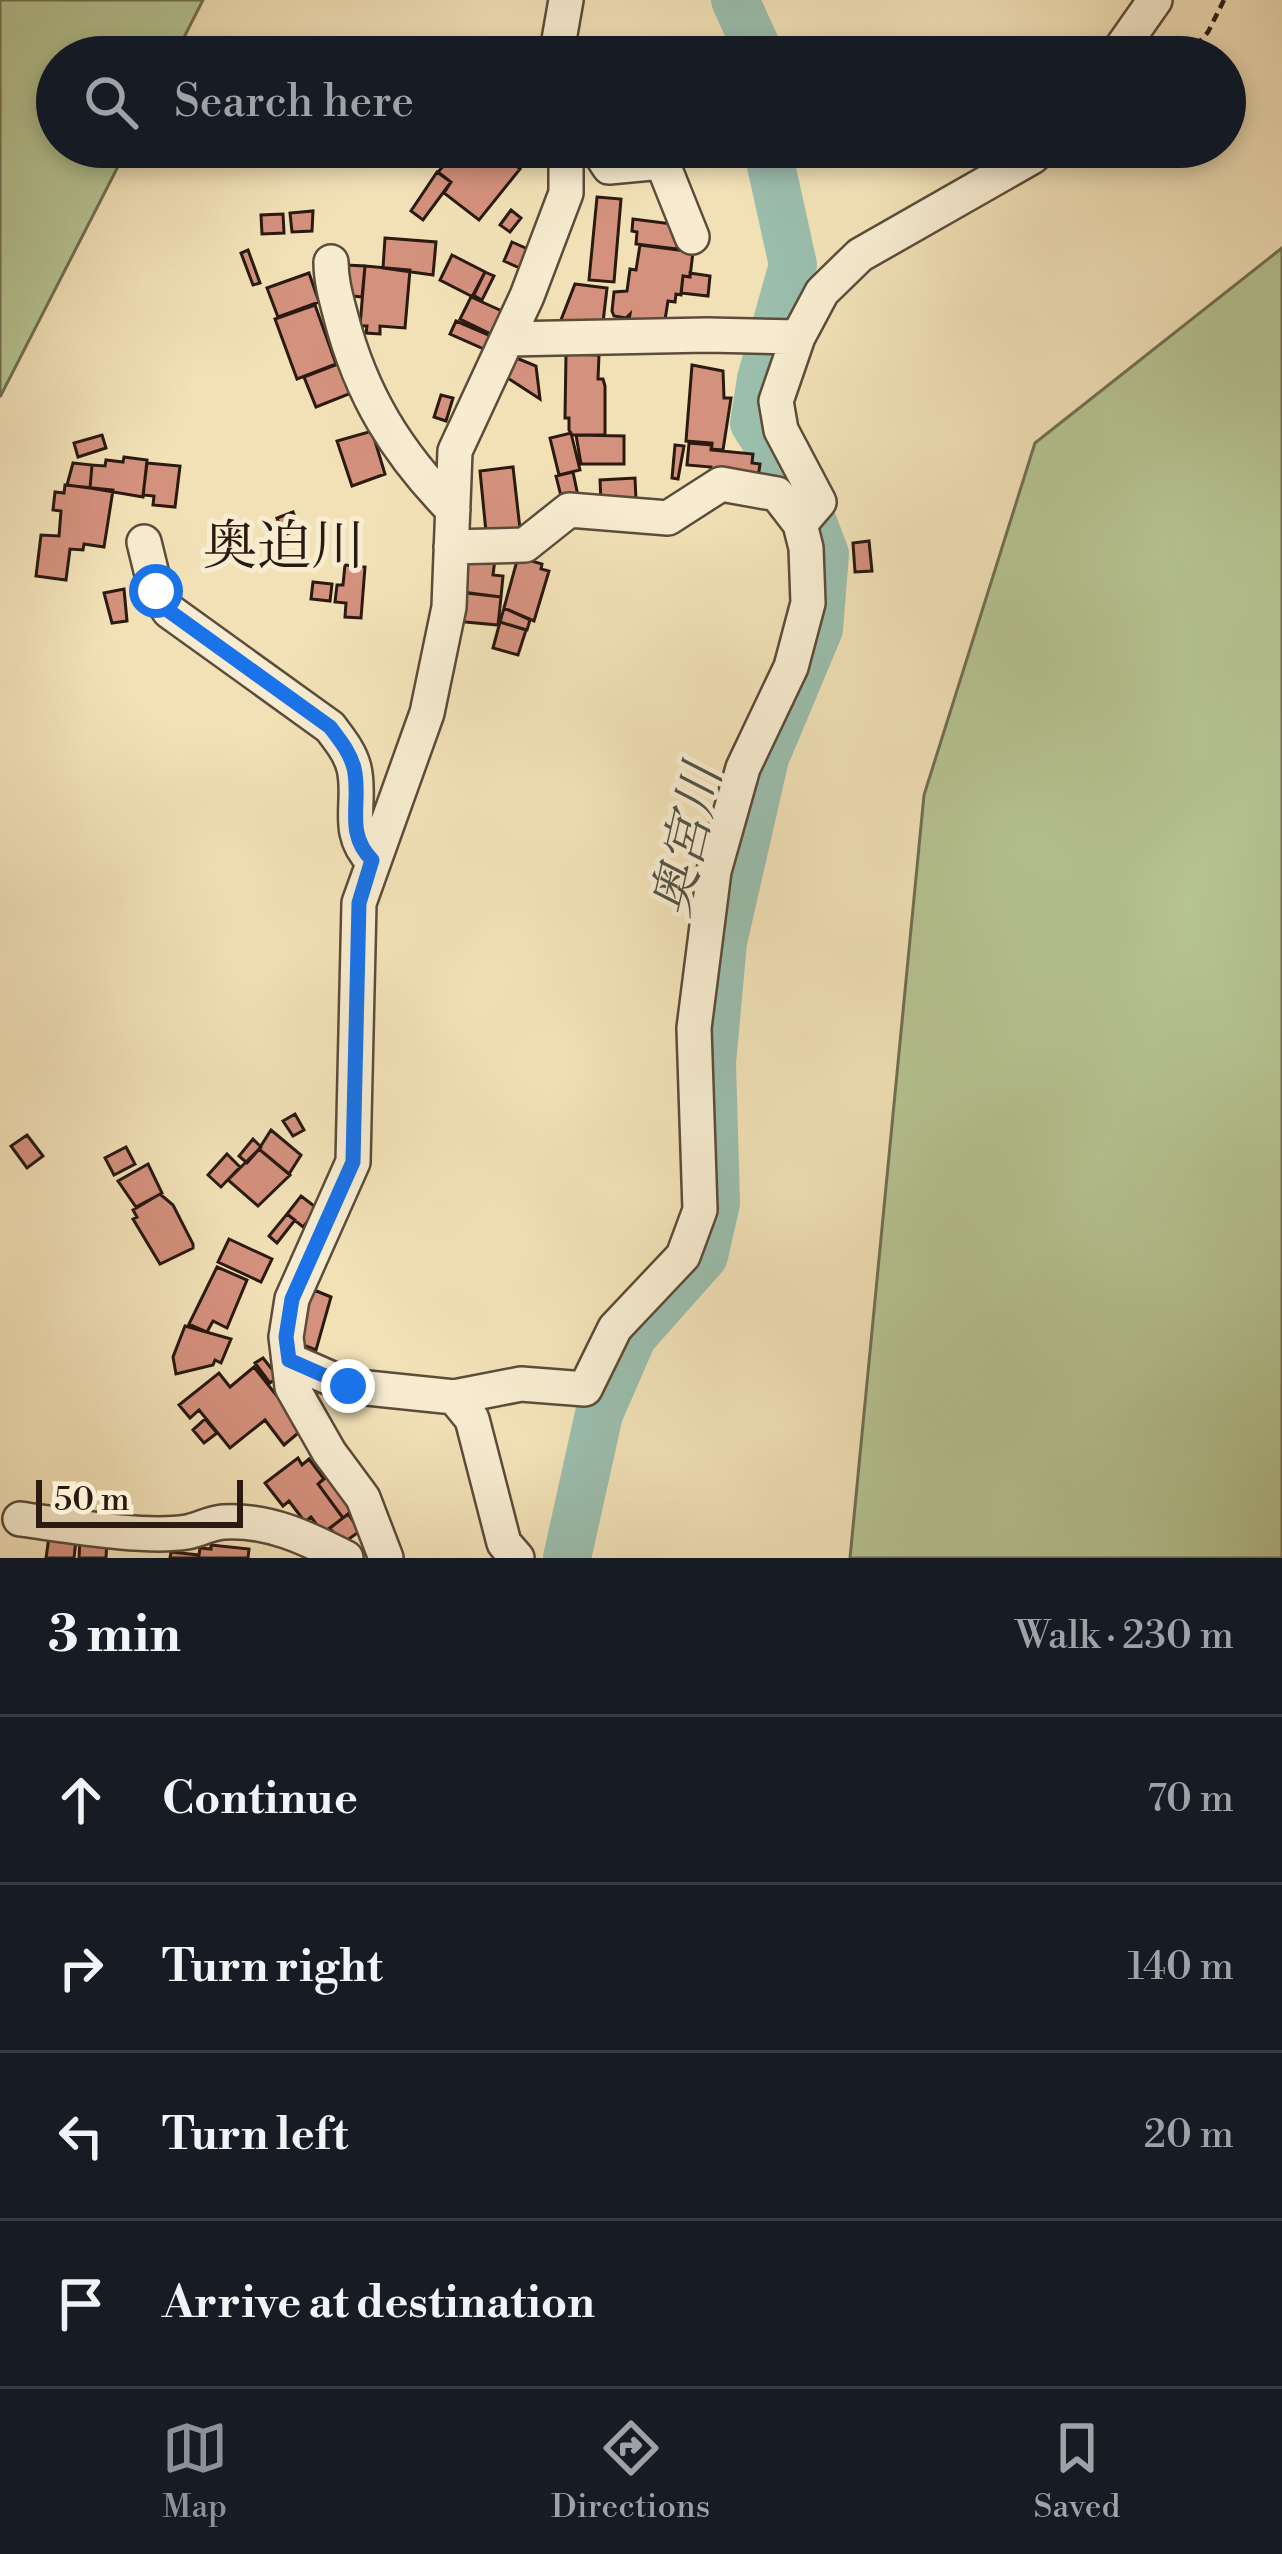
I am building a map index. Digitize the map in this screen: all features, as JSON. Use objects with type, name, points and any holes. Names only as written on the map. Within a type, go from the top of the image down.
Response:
[{"type":"street","points":[[560,36],[566,0]]},
{"type":"street","points":[[1129,36],[1154,0]]},
{"type":"street","points":[[386,1558],[363,1498],[329,1452],[292,1387],[286,1337],[292,1299],[353,1162],[359,903],[427,713],[449,607],[455,451],[508,339],[566,193],[566,168]]},
{"type":"street","points":[[664,168],[692,237]]},
{"type":"street","points":[[800,524],[819,502],[781,430],[776,401],[798,337],[822,292],[860,255],[1013,168]]},
{"type":"street","points":[[331,262],[348,342],[368,399],[413,469],[453,510]]},
{"type":"street","points":[[508,339],[798,337]]},
{"type":"street","points":[[289,1360],[348,1386],[454,1397],[521,1384],[585,1389],[615,1328],[683,1256],[700,1210],[694,1028],[714,871],[742,768],[790,667],[808,603],[800,524],[778,494],[721,484],[668,518],[569,510],[525,545],[451,547]]},
{"type":"street","points":[[144,542],[156,591],[169,611],[330,727],[344,746],[355,770],[354,829],[360,848],[372,860]]},
{"type":"street","points":[[454,1397],[472,1419],[504,1543],[518,1558]]},
{"type":"street","points":[[20,1519],[89,1528],[187,1532],[219,1522],[260,1523],[302,1536],[346,1558]]},
{"type":"path","points":[[1204,36],[1224,0]]},
{"type":"green space","points":[[0,0],[203,0],[185,36],[36,36],[36,168],[117,168],[0,397]]},
{"type":"green space","points":[[1282,248],[1282,1558],[850,1558],[924,795],[1035,443]]},
{"type":"building","points":[[442,168],[520,169],[479,220],[444,193],[451,182],[438,172]]},
{"type":"building","points":[[437,172],[451,182],[423,220],[411,211]]},
{"type":"building","points":[[597,197],[621,199],[614,282],[589,280]]},
{"type":"building","points":[[511,210],[521,218],[510,232],[500,225]]},
{"type":"building","points":[[313,211],[312,231],[292,232],[290,213]]},
{"type":"building","points":[[283,214],[284,233],[262,234],[261,215]]},
{"type":"building","points":[[633,219],[680,225],[677,249],[636,244]]},
{"type":"building","points":[[385,238],[436,242],[433,275],[383,268]]},
{"type":"building","points":[[512,242],[530,250],[522,269],[504,261]]},
{"type":"building","points":[[640,245],[693,252],[690,277],[683,276],[681,295],[676,294],[675,302],[668,301],[664,326],[629,320],[630,314],[614,316],[612,311],[614,292],[627,291],[630,269],[636,270]]},
{"type":"building","points":[[248,250],[260,283],[253,285],[241,253]]},
{"type":"building","points":[[452,255],[485,272],[473,297],[440,280]]},
{"type":"building","points":[[345,265],[365,266],[362,297],[343,295]]},
{"type":"building","points":[[365,266],[410,270],[405,328],[380,326],[380,334],[366,333],[367,326],[360,326]]},
{"type":"building","points":[[485,272],[494,276],[482,300],[473,295]]},
{"type":"building","points":[[309,273],[319,302],[278,317],[267,288]]},
{"type":"building","points":[[690,273],[710,276],[708,296],[681,293],[683,276],[690,277]]},
{"type":"building","points":[[575,284],[607,288],[602,331],[559,325]]},
{"type":"building","points":[[471,297],[504,312],[493,335],[460,319]]},
{"type":"building","points":[[315,305],[336,364],[297,379],[275,319]]},
{"type":"building","points":[[456,321],[491,336],[484,349],[450,334]]},
{"type":"building","points":[[566,354],[599,355],[598,379],[605,386],[605,435],[572,435],[569,430]]},
{"type":"building","points":[[514,357],[536,366],[540,399],[503,375]]},
{"type":"building","points":[[343,362],[354,392],[316,407],[304,377]]},
{"type":"building","points":[[692,365],[723,371],[724,398],[731,398],[723,450],[711,449],[712,443],[686,441]]},
{"type":"building","points":[[441,395],[453,398],[446,421],[434,417]]},
{"type":"building","points":[[372,431],[385,474],[352,486],[337,441]]},
{"type":"building","points":[[571,433],[580,470],[559,475],[550,438]]},
{"type":"building","points":[[102,435],[106,448],[78,457],[74,443]]},
{"type":"building","points":[[576,435],[624,436],[624,464],[581,464]]},
{"type":"building","points":[[689,443],[753,454],[752,463],[760,464],[758,478],[708,494],[711,467],[687,465]]},
{"type":"building","points":[[675,445],[684,446],[678,479],[672,478]]},
{"type":"building","points":[[124,457],[147,460],[143,497],[90,488],[92,465],[105,466],[106,460],[123,462]]},
{"type":"building","points":[[73,463],[92,465],[90,488],[67,485]]},
{"type":"building","points":[[147,463],[180,466],[175,507],[153,505],[154,496],[143,495]]},
{"type":"building","points":[[513,467],[520,529],[486,532],[480,471]]},
{"type":"building","points":[[573,472],[578,496],[562,500],[556,476]]},
{"type":"building","points":[[635,478],[636,500],[601,502],[600,480]]},
{"type":"building","points":[[65,485],[113,490],[104,547],[84,544],[83,550],[70,549],[66,580],[36,576],[41,535],[59,536],[61,511],[53,510],[55,492],[64,493]]},
{"type":"building","points":[[293,512],[300,529],[284,535],[277,518]]},
{"type":"building","points":[[869,541],[872,571],[855,572],[853,543]]},
{"type":"building","points":[[518,557],[549,571],[534,621],[504,608]]},
{"type":"building","points":[[495,559],[493,575],[503,576],[501,597],[462,592],[466,560]]},
{"type":"building","points":[[345,565],[365,567],[361,618],[345,617],[346,603],[335,602]]},
{"type":"building","points":[[313,582],[332,584],[330,601],[311,599]]},
{"type":"building","points":[[124,589],[127,621],[112,623],[104,593]]},
{"type":"building","points":[[458,592],[501,597],[498,625],[454,621]]},
{"type":"building","points":[[504,608],[530,620],[527,630],[500,622]]},
{"type":"building","points":[[500,622],[526,630],[518,655],[493,648]]},
{"type":"building","points":[[295,1114],[304,1130],[293,1136],[283,1121]]},
{"type":"building","points":[[271,1130],[301,1155],[289,1174],[259,1149]]},
{"type":"building","points":[[27,1135],[43,1156],[27,1168],[11,1146]]},
{"type":"building","points":[[253,1139],[261,1147],[247,1163],[239,1156]]},
{"type":"building","points":[[126,1147],[135,1164],[114,1175],[105,1158]]},
{"type":"building","points":[[259,1149],[290,1175],[258,1206],[228,1180]]},
{"type":"building","points":[[227,1154],[240,1167],[221,1187],[208,1175]]},
{"type":"building","points":[[148,1164],[162,1193],[136,1207],[118,1181]]},
{"type":"building","points":[[160,1194],[173,1205],[193,1248],[160,1264],[133,1219],[137,1217],[133,1210]]},
{"type":"building","points":[[301,1196],[318,1209],[303,1227],[287,1214]]},
{"type":"building","points":[[287,1214],[295,1220],[277,1243],[269,1236]]},
{"type":"building","points":[[229,1239],[272,1259],[261,1282],[218,1262]]},
{"type":"building","points":[[217,1267],[247,1280],[227,1328],[213,1321],[207,1332],[189,1324]]},
{"type":"building","points":[[314,1290],[331,1297],[316,1350],[295,1342]]},
{"type":"building","points":[[185,1326],[231,1339],[221,1363],[215,1360],[213,1365],[176,1374],[173,1357]]},
{"type":"building","points":[[263,1358],[278,1377],[270,1383],[255,1363]]},
{"type":"building","points":[[254,1367],[303,1429],[284,1445],[265,1420],[230,1448],[199,1410],[190,1418],[179,1405],[219,1373],[230,1387]]},
{"type":"building","points":[[205,1419],[217,1433],[204,1443],[193,1430]]},
{"type":"building","points":[[298,1458],[302,1465],[309,1459],[324,1479],[318,1484],[343,1518],[323,1533],[311,1517],[305,1522],[289,1501],[283,1506],[265,1483]]},
{"type":"building","points":[[327,1476],[353,1511],[343,1518],[318,1484]]},
{"type":"building","points":[[348,1514],[360,1531],[342,1544],[330,1528]]},
{"type":"building","points":[[49,1537],[76,1540],[74,1558],[46,1558]]},
{"type":"building","points":[[80,1539],[107,1539],[106,1558],[79,1558]]},
{"type":"building","points":[[211,1545],[249,1549],[248,1558],[170,1558],[171,1552],[199,1555],[200,1548],[211,1549]]},
{"type":"waterway","name":"奥宮川","points":[[735,0],[751,36]]},
{"type":"waterway","name":"奥宮川","points":[[567,1558],[599,1414],[633,1336],[704,1256],[716,1203],[712,1063],[723,942],[765,758],[819,629],[825,554],[806,504],[754,423],[761,379],[793,265],[772,168]]},
{"type":"district","name":"奥迫川","points":[[284,548]]},
{"type":"route","points":[[156,591],[169,611],[330,727],[355,770],[354,829],[360,848],[372,860],[359,903],[353,1162],[292,1299],[286,1337],[289,1360],[348,1386]]}]
